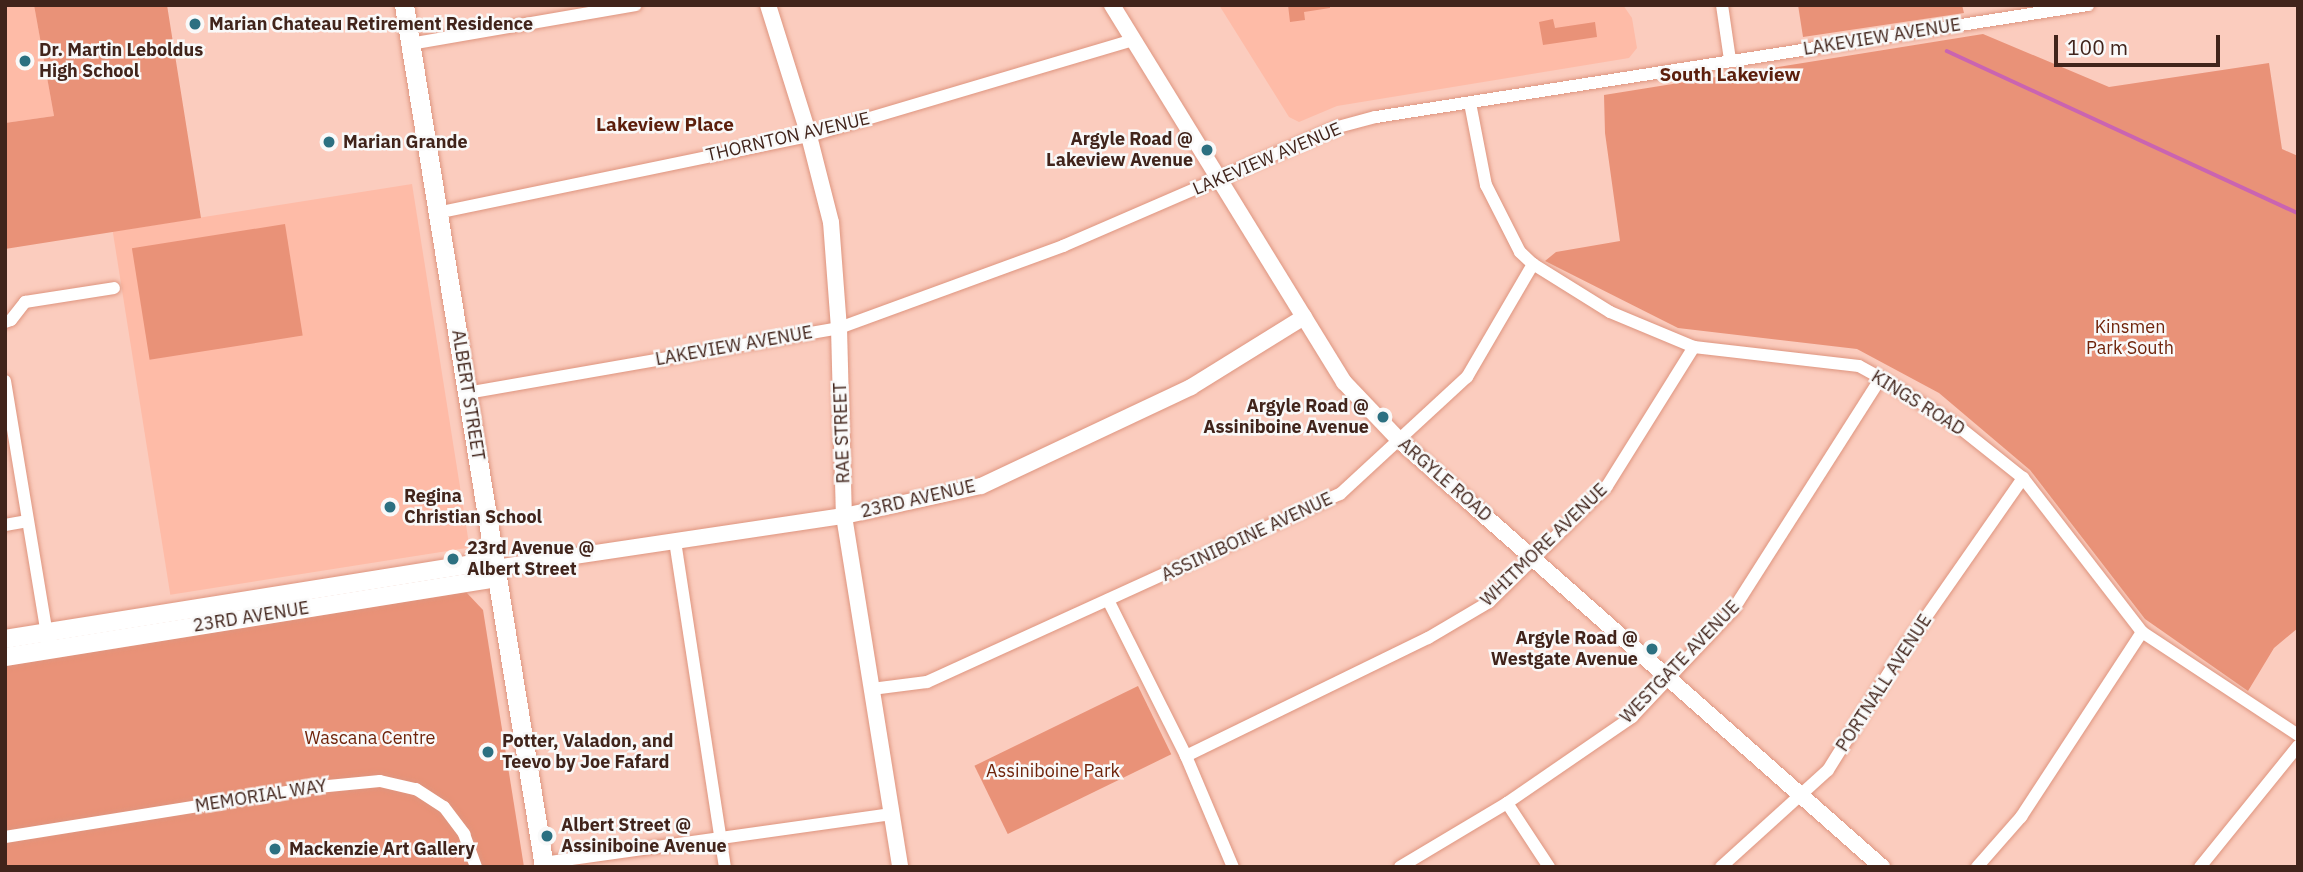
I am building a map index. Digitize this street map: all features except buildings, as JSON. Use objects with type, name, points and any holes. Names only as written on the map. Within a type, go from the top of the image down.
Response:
[{"type":"main road","name":"ALBERT STREET","points":[[404,5],[544,865]]},
{"type":"main road","name":"23RD AVENUE","points":[[5,656],[48,641],[495,569]]},
{"type":"main road","name":"23RD AVENUE","points":[[5,639],[48,641]]},
{"type":"street","points":[[410,44],[636,5]]},
{"type":"street","name":"RAE STREET","points":[[768,5],[809,136],[831,222],[839,328],[844,516],[900,867]]},
{"type":"street","name":"ARGYLE ROAD","points":[[1112,5],[1345,382],[1399,440],[1667,680],[1882,867]]},
{"type":"street","points":[[1722,5],[1730,60]]},
{"type":"street","name":"LAKEVIEW AVENUE","points":[[467,393],[839,328],[1063,246],[1338,127],[1376,117],[2088,5]]},
{"type":"street","name":"THORNTON AVENUE","points":[[437,213],[809,136],[1134,40]]},
{"type":"street","name":"KINGS ROAD","points":[[1470,103],[1486,185],[1520,252],[1533,264],[1610,312],[1694,347],[1859,366],[1959,427],[2023,478],[2142,632],[2298,735]]},
{"type":"street","name":"ASSINIBOINE AVENUE","points":[[872,689],[927,682],[1340,494],[1467,377],[1533,264]]},
{"type":"street","points":[[5,322],[11,320],[25,302],[114,288]]},
{"type":"street","name":"23RD AVENUE","points":[[495,569],[844,516],[981,486],[1191,387],[1304,317]]},
{"type":"street","name":"WHITMORE AVENUE","points":[[1186,756],[1427,638],[1489,602],[1607,486],[1694,347]]},
{"type":"street","name":"WESTGATE AVENUE","points":[[1399,867],[1507,803],[1632,717],[1733,610],[1881,379]]},
{"type":"street","points":[[5,381],[48,641]]},
{"type":"street","name":"PORTNALL AVENUE","points":[[1723,866],[1828,770],[1903,650],[2023,478]]},
{"type":"street","points":[[5,525],[28,521]]},
{"type":"street","points":[[675,541],[725,867]]},
{"type":"street","points":[[1108,600],[1186,756],[1233,867]]},
{"type":"street","points":[[1977,867],[2021,817],[2142,632]]},
{"type":"street","points":[[2200,867],[2298,746]]},
{"type":"street","name":"MEMORIAL WAY","points":[[5,836],[305,789],[380,781],[416,789],[444,807],[464,834],[477,867]]},
{"type":"street","points":[[1507,803],[1549,867]]},
{"type":"street","points":[[544,865],[720,837],[892,814]]},
{"type":"shaded area","name":"Dr. Martin Leboldus High School","points":[[5,5],[34,5],[54,116],[5,123]]},
{"type":"shaded area","points":[[1219,5],[1623,5],[1632,18],[1637,48],[1629,58],[1337,106],[1299,122],[1289,117]]},
{"type":"shaded area","points":[[412,184],[470,547],[170,595],[113,231]]},
{"type":"green space","points":[[34,5],[167,5],[201,218],[5,249],[5,123],[54,116]]},
{"type":"green space","points":[[1288,5],[1330,5],[1330,8],[1304,12],[1305,20],[1290,22]]},
{"type":"green space","points":[[1798,5],[1962,5],[1964,13],[1803,37]]},
{"type":"green space","points":[[1553,19],[1555,28],[1595,22],[1597,37],[1543,45],[1539,22]]},
{"type":"green space","name":"Kinsmen Park South","points":[[1983,34],[2109,87],[2269,63],[2282,149],[2298,156],[2298,628],[2274,648],[2248,691],[2145,619],[2030,470],[1939,393],[1857,349],[1678,328],[1545,261],[1556,252],[1620,241],[1605,133],[1604,95]]},
{"type":"green space","points":[[285,224],[303,336],[150,360],[132,248]]},
{"type":"green space","name":"Wascana Centre","points":[[466,592],[483,610],[524,867],[5,867],[5,666]]},
{"type":"green space","name":"Assiniboine Park","points":[[1138,686],[1171,754],[1008,834],[974,766]]},
{"type":"waterway","points":[[1947,51],[2298,213]]},
{"type":"place","name":"Marian Chateau Retirement Residence","points":[[195,24]]},
{"type":"place","name":"Dr. Martin Leboldus High School","points":[[25,61]]},
{"type":"place","name":"Marian Grande","points":[[329,142]]},
{"type":"place","name":"Argyle Road @ Lakeview Avenue","points":[[1207,150]]},
{"type":"place","name":"Argyle Road @ Assiniboine Avenue","points":[[1383,417]]},
{"type":"place","name":"Regina Christian School","points":[[390,507]]},
{"type":"place","name":"23rd Avenue @ Albert Street","points":[[453,559]]},
{"type":"place","name":"Argyle Road @ Westgate Avenue","points":[[1652,649]]},
{"type":"place","name":"Potter, Valadon, and Teevo by Joe Fafard","points":[[488,752]]},
{"type":"place","name":"Albert Street @ Assiniboine Avenue","points":[[547,836]]},
{"type":"place","name":"Mackenzie Art Gallery","points":[[275,849]]},
{"type":"district","name":"South Lakeview","points":[[1730,75]]},
{"type":"district","name":"Lakeview Place","points":[[665,125]]}]
